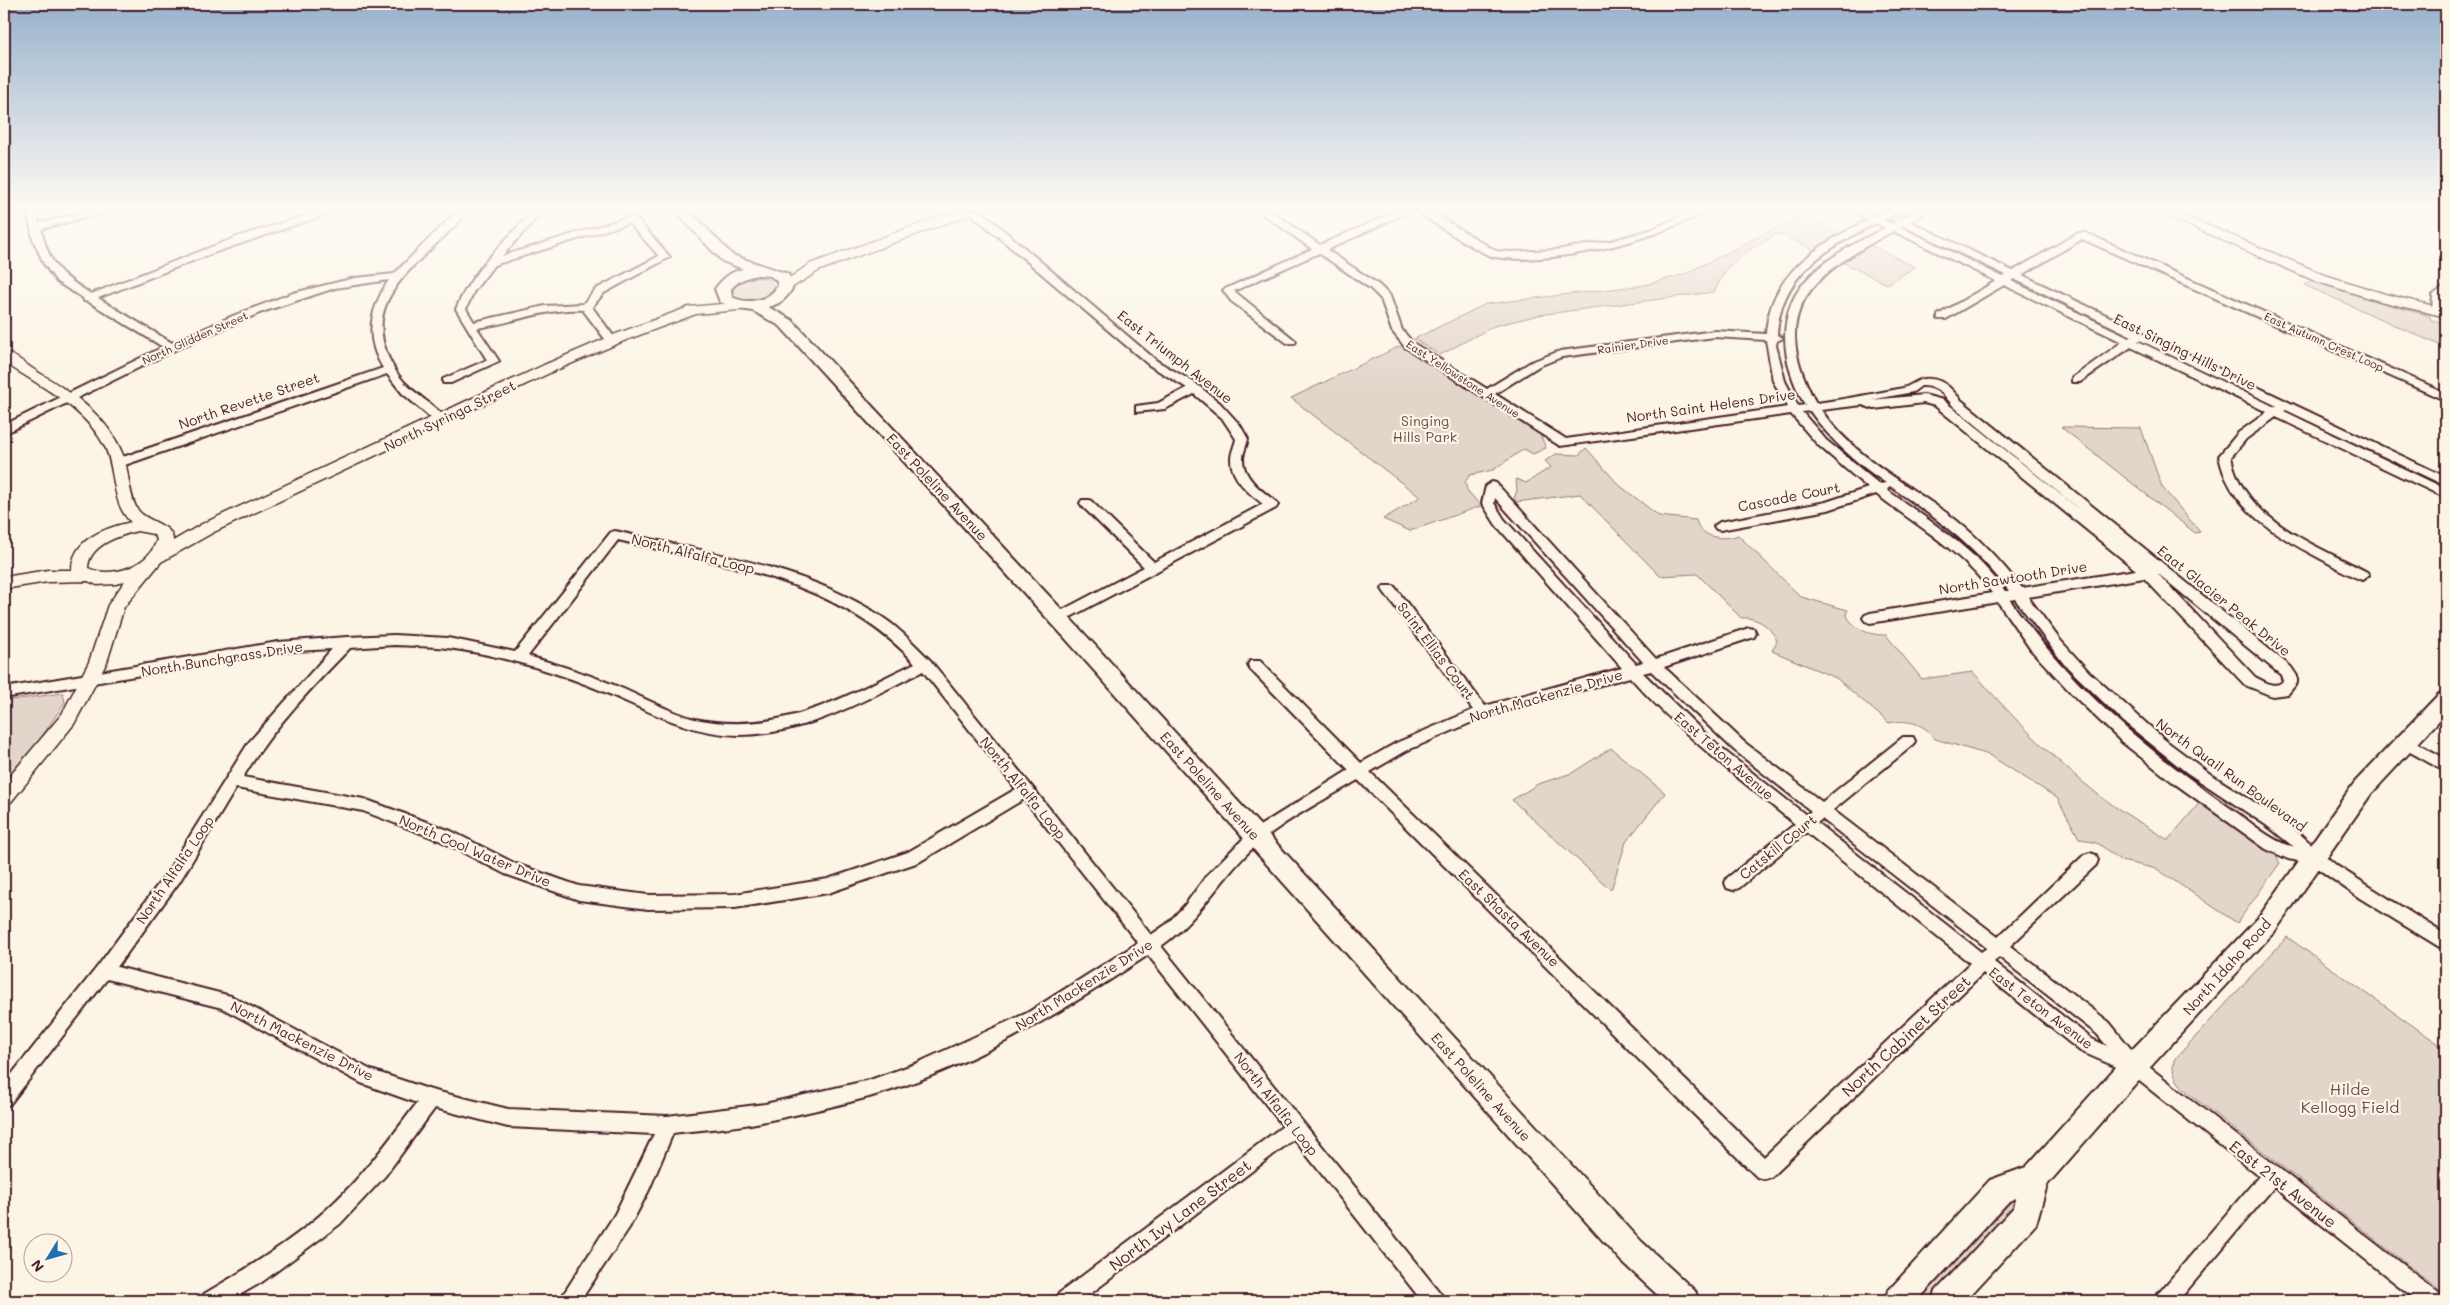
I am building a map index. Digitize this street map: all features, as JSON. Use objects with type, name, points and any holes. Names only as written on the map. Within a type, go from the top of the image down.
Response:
[{"type":"main road","points":[[725,286],[730,271]]},
{"type":"main road","points":[[764,271],[783,277],[782,308],[786,323]]},
{"type":"main road","points":[[725,286],[742,274],[771,272]]},
{"type":"main road","name":"East Poleline Avenue","points":[[725,286],[725,299],[744,306],[756,307],[786,323],[1058,618],[1631,1251],[1684,1301]]},
{"type":"main road","points":[[744,306],[762,304],[784,290]]},
{"type":"main road","name":"North Idaho Road","points":[[1898,1301],[2000,1190],[2034,1178],[2134,1066],[2267,924],[2364,788],[2446,700]]},
{"type":"main road","name":"North Idaho Road","points":[[1946,1301],[2026,1214],[2034,1178]]},
{"type":"main road","name":"East Poleline Avenue","points":[[1631,1251],[1669,1301]]},
{"type":"street","points":[[51,271],[88,299],[171,347]]},
{"type":"street","points":[[88,299],[157,271]]},
{"type":"street","points":[[401,271],[384,292],[375,316],[377,341],[396,379],[441,420]]},
{"type":"street","points":[[446,382],[493,361],[462,309],[469,290],[484,271]]},
{"type":"street","points":[[586,307],[600,291],[638,271]]},
{"type":"street","points":[[771,272],[781,271]]},
{"type":"street","points":[[784,290],[810,271]]},
{"type":"street","name":"East Triumph Avenue","points":[[1044,271],[1152,363],[1180,377],[1232,421],[1242,439],[1237,456],[1239,471],[1248,485],[1272,505],[1058,618]]},
{"type":"street","points":[[1269,271],[1228,290],[1236,299],[1291,341]]},
{"type":"street","name":"East Yellowstone Avenue","points":[[1351,271],[1375,287],[1386,298],[1400,337],[1564,443]]},
{"type":"street","name":"North Quail Run Boulevard","points":[[1796,271],[1776,299],[1770,337],[1772,355],[1779,380],[1795,409],[1823,445],[1877,490],[1937,531],[1976,566],[2001,595],[2032,641],[2056,670],[2137,747],[2185,785],[2284,851],[2313,857]]},
{"type":"street","name":"North Quail Run Boulevard","points":[[1820,271],[1804,288],[1790,323],[1789,339],[1801,387],[1811,407],[1841,442],[1891,484],[1945,518],[1997,566],[2058,647],[2083,675],[2146,734],[2209,781],[2294,836],[2313,857]]},
{"type":"street","name":"East Singing Hills Drive","points":[[1984,271],[2135,339],[2280,408],[2446,482]]},
{"type":"street","name":"East Singing Hills Drive","points":[[2004,271],[2135,339]]},
{"type":"street","name":"East Autumn Crest Loop","points":[[2013,275],[2020,271]]},
{"type":"street","name":"East Autumn Crest Loop","points":[[2164,271],[2446,397]]},
{"type":"street","points":[[2303,271],[2381,297],[2441,311],[2438,295],[2446,288]]},
{"type":"street","points":[[1942,316],[2013,275]]},
{"type":"street","name":"North Glidden Street","points":[[4,430],[171,347],[295,295],[357,279],[395,277]]},
{"type":"street","name":"North Syringa Street","points":[[694,310],[725,286]]},
{"type":"street","points":[[470,325],[479,325],[569,305],[586,307],[612,341]]},
{"type":"street","name":"North Syringa Street","points":[[91,578],[120,577],[152,561],[208,528],[549,368],[612,341],[694,310],[744,306]]},
{"type":"street","name":"Rainier Drive","points":[[1487,394],[1535,364],[1560,354],[1715,334],[1789,339]]},
{"type":"street","points":[[2076,380],[2135,339]]},
{"type":"street","points":[[4,356],[85,412],[100,428],[113,448],[118,463],[122,478],[124,503],[132,516],[165,534],[167,541],[164,549],[116,605],[98,662],[68,719],[4,796]]},
{"type":"street","name":"North Revette Street","points":[[118,463],[390,369]]},
{"type":"street","name":"North Saint Helens Drive","points":[[1863,401],[1868,397],[1909,390],[1918,383],[1931,382]]},
{"type":"street","name":"Eaat Glacier Peak Drive","points":[[1931,382],[1945,388],[1957,403],[2286,671],[2290,680],[2286,687],[2272,691],[2250,681],[2147,573],[1946,407],[1932,400]]},
{"type":"street","points":[[1140,409],[1161,406],[1195,390]]},
{"type":"street","name":"North Saint Helens Drive","points":[[1564,443],[1811,407],[1863,401],[1874,404],[1924,399],[1932,400]]},
{"type":"street","points":[[2280,408],[2242,436],[2225,456],[2229,476],[2244,501],[2287,534],[2362,575]]},
{"type":"street","name":"East Singing Hills Drive","points":[[2280,408],[2446,494]]},
{"type":"street","name":"Cascade Court","points":[[1720,526],[1828,506],[1891,484]]},
{"type":"street","name":"East Teton Avenue","points":[[1492,486],[1653,665],[1703,716],[1822,811],[2103,1028],[2134,1066],[2086,1045],[1712,749],[1676,716],[1500,522],[1488,502],[1492,486]]},
{"type":"street","points":[[116,605],[106,588],[80,571],[79,564],[82,556],[116,520],[124,503]]},
{"type":"street","points":[[1086,503],[1153,568]]},
{"type":"street","name":"North Syringa Street","points":[[94,544],[124,529],[154,527],[173,530],[208,528]]},
{"type":"street","name":"North Alfalfa Loop","points":[[518,658],[615,535],[792,578],[839,598],[875,619],[903,641],[925,664],[1434,1301]]},
{"type":"street","points":[[32,577],[94,544]]},
{"type":"street","name":"North Sawtooth Drive","points":[[1870,618],[2162,570]]},
{"type":"street","points":[[4,583],[32,577],[91,578]]},
{"type":"street","name":"Saint Ellias Court","points":[[1389,589],[1482,712]]},
{"type":"street","name":"North Mackenzie Drive","points":[[104,971],[225,1001],[367,1077],[431,1099],[508,1118],[546,1122],[667,1125],[765,1113],[818,1102],[917,1072],[978,1046],[1033,1019],[1083,989],[1173,929],[1191,910],[1213,880],[1255,837],[1359,771],[1401,747],[1482,712],[1634,671],[1748,633]]},
{"type":"street","name":"North Bunchgrass Drive","points":[[4,693],[278,647],[394,640],[448,643],[518,658],[587,679],[692,724],[739,729],[787,724],[833,709],[925,664]]},
{"type":"street","name":"North Alfalfa Loop","points":[[4,1098],[104,971],[174,876],[254,746],[314,676],[347,642]]},
{"type":"street","name":"East Shasta Avenue","points":[[1256,665],[1359,771],[1764,1170]]},
{"type":"street","name":"Catskill Court","points":[[1733,883],[1807,825],[1908,741]]},
{"type":"street","points":[[2406,743],[2446,766]]},
{"type":"street","name":"North Cool Water Drive","points":[[233,781],[364,806],[446,836],[512,869],[579,893],[648,902],[735,901],[828,886],[913,857],[1026,791]]},
{"type":"street","points":[[2313,857],[2446,944]]},
{"type":"street","name":"North Cabinet Street","points":[[1764,1170],[2090,860]]},
{"type":"street","name":"East 21st Avenue","points":[[2134,1066],[2432,1301]]},
{"type":"street","points":[[211,1301],[255,1275],[333,1217],[378,1169],[431,1099]]},
{"type":"street","points":[[569,1301],[622,1220],[642,1183],[667,1125]]},
{"type":"street","name":"North Ivy Lane Street","points":[[1065,1301],[1294,1128]]},
{"type":"street","points":[[2165,1301],[2272,1175]]},
{"type":"green space","points":[[1691,271],[1725,271],[1714,292],[1539,315],[1494,326],[1440,355],[1414,339],[1486,304],[1645,285]]},
{"type":"green space","points":[[1860,271],[1909,271],[1887,284]]},
{"type":"green space","points":[[764,278],[769,280],[774,286],[767,296],[762,299],[750,301],[733,295],[736,286],[744,280]]},
{"type":"green space","points":[[2311,280],[2365,298],[2430,316],[2431,320],[2446,323],[2446,348],[2304,285]]},
{"type":"green space","name":"Singing Hills Park","points":[[1400,346],[1540,434],[1546,448],[1533,454],[1524,449],[1493,470],[1470,475],[1465,482],[1467,490],[1481,506],[1410,531],[1383,519],[1420,497],[1291,398]]},
{"type":"green space","points":[[2061,427],[2141,428],[2162,487],[2200,532],[2195,533]]},
{"type":"green space","points":[[1586,448],[1619,485],[1659,516],[1696,520],[1702,531],[1720,538],[1738,535],[1801,597],[1848,610],[1846,614],[1858,628],[1868,633],[1886,635],[1922,679],[1973,672],[2034,737],[2083,782],[2116,808],[2168,840],[2201,801],[2273,850],[2280,863],[2237,923],[2157,869],[2121,861],[2099,844],[2079,838],[2057,798],[1989,755],[1935,739],[1926,729],[1915,724],[1908,722],[1889,723],[1836,678],[1772,651],[1777,641],[1767,627],[1753,619],[1741,618],[1697,574],[1660,576],[1580,494],[1516,502],[1514,499],[1517,490],[1516,479],[1526,483],[1551,467],[1545,461],[1556,454],[1579,455]]},
{"type":"green space","points":[[63,693],[65,702],[39,741],[4,781],[4,701]]},
{"type":"green space","points":[[1611,748],[1665,793],[1626,842],[1611,890],[1512,800],[1538,784],[1572,773]]},
{"type":"green space","name":"Hilde Kellogg Field","points":[[2287,937],[2446,1049],[2446,1295],[2192,1096],[2184,1089],[2174,1075],[2173,1065],[2175,1059]]},
{"type":"green space","points":[[2013,1200],[2018,1201],[2020,1210],[1935,1301],[1919,1301]]}]
